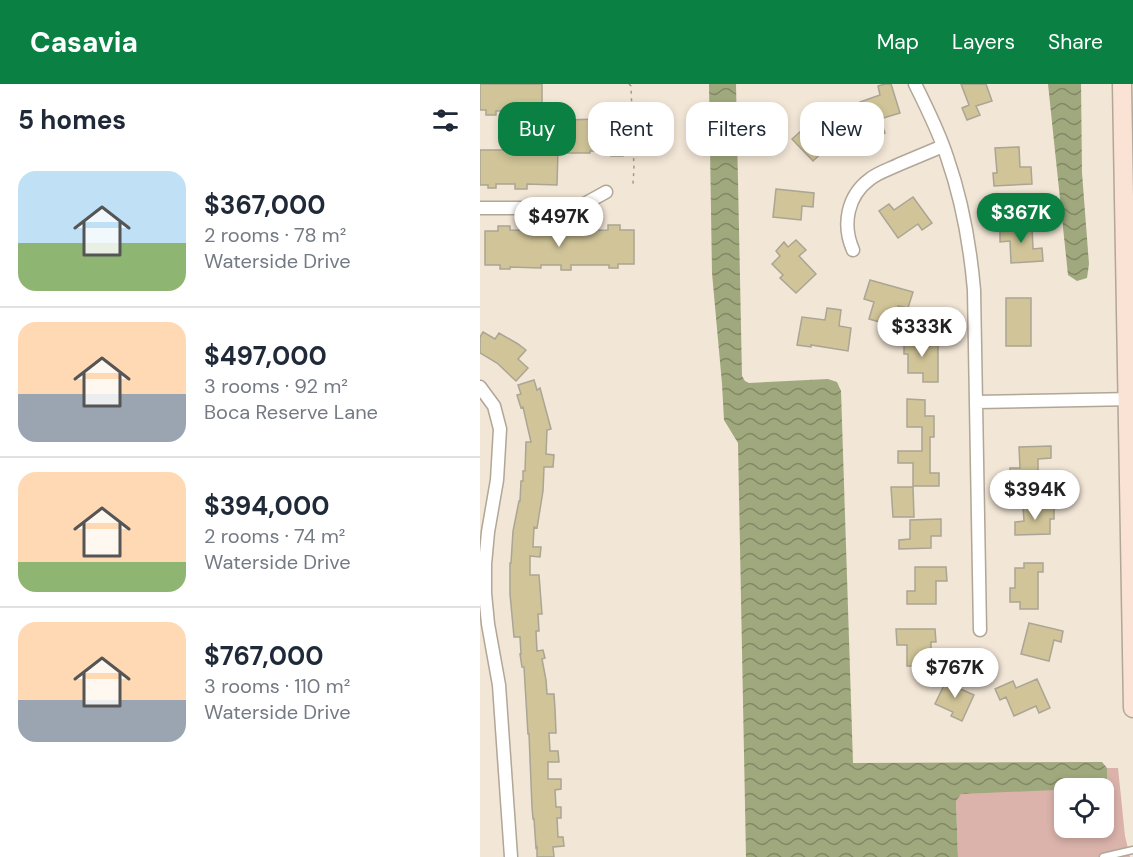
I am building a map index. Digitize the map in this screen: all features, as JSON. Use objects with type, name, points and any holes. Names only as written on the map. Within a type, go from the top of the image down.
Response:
[{"type":"street","points":[[915,84],[943,146],[957,189],[971,256],[974,290],[980,630]]},
{"type":"street","points":[[1122,84],[1130,399],[1133,708]]},
{"type":"street","points":[[853,250],[848,236],[847,221],[850,207],[861,187],[878,174],[943,146]]},
{"type":"street","points":[[480,208],[577,208],[606,192]]},
{"type":"street","points":[[480,387],[494,406],[500,429],[497,480],[485,564],[485,593],[499,685],[511,857]]},
{"type":"street","points":[[976,402],[1130,399]]},
{"type":"lane","points":[[1103,857],[1133,850]]},
{"type":"path","points":[[629,84],[632,100],[634,169],[633,183],[630,186]]},
{"type":"shaded area","points":[[1107,768],[1118,768],[1125,836],[1130,857],[958,857],[956,801],[961,793],[1054,789],[1054,838],[1114,838],[1114,778],[1107,778]]},
{"type":"water","points":[[709,84],[736,84],[736,102],[709,102]]},
{"type":"water","points":[[1048,84],[1081,84],[1082,173],[1089,264],[1087,278],[1077,281],[1068,275]]},
{"type":"water","points":[[710,156],[737,156],[742,376],[749,383],[828,379],[837,382],[841,391],[853,763],[1102,762],[1107,768],[1107,778],[1054,778],[1054,790],[961,794],[956,801],[958,857],[746,857],[738,443],[724,420],[712,273]]},
{"type":"building","points":[[480,84],[542,84],[542,102],[498,102],[496,115],[486,115],[486,110],[480,110]]},
{"type":"building","points":[[891,84],[900,113],[884,118],[884,102],[860,102],[880,95],[878,86]]},
{"type":"building","points":[[961,84],[986,84],[992,101],[976,106],[980,115],[967,120],[962,108],[969,105]]},
{"type":"building","points":[[588,119],[588,153],[576,153],[576,120]]},
{"type":"building","points":[[800,132],[800,147],[792,139]]},
{"type":"building","points":[[1019,147],[1020,167],[1031,167],[1032,184],[994,186],[993,173],[997,173],[995,148]]},
{"type":"building","points":[[480,150],[498,150],[498,156],[558,156],[557,185],[527,184],[527,189],[515,189],[515,184],[496,184],[496,188],[480,185]]},
{"type":"building","points":[[808,156],[818,156],[813,161]]},
{"type":"building","points":[[776,189],[814,193],[813,207],[802,206],[801,220],[773,217]]},
{"type":"building","points":[[913,197],[932,223],[922,230],[918,224],[898,238],[879,211],[889,204],[894,210]]},
{"type":"building","points":[[608,225],[620,225],[620,230],[634,230],[634,264],[618,264],[618,268],[609,268],[609,265],[571,265],[571,270],[561,270],[561,265],[500,269],[500,265],[485,265],[485,231],[498,231],[498,226],[510,226],[510,230],[577,231],[608,230]]},
{"type":"building","points":[[1032,226],[1033,249],[1042,248],[1043,261],[1011,263],[1010,241],[1000,242],[1000,228]]},
{"type":"building","points":[[796,240],[806,250],[799,256],[816,274],[796,293],[780,278],[783,275],[772,264],[780,256],[776,251],[784,242],[788,247]]},
{"type":"building","points":[[870,280],[913,292],[908,308],[898,306],[893,326],[869,319],[874,302],[864,299]]},
{"type":"building","points":[[1006,298],[1031,298],[1031,346],[1006,346]]},
{"type":"building","points":[[827,308],[841,310],[839,326],[851,328],[848,351],[797,345],[802,317],[825,320]]},
{"type":"building","points":[[483,332],[495,339],[499,333],[526,350],[518,359],[528,368],[516,381],[497,363],[480,353],[480,337]]},
{"type":"building","points":[[904,337],[927,337],[927,342],[938,342],[938,382],[923,382],[923,373],[908,373],[908,354],[904,354]]},
{"type":"building","points":[[534,380],[537,390],[540,388],[551,429],[547,430],[546,454],[554,455],[553,467],[544,467],[543,491],[537,528],[534,527],[533,547],[541,547],[540,557],[530,556],[530,575],[539,575],[542,614],[538,614],[537,651],[543,650],[545,658],[542,659],[547,694],[554,694],[556,733],[549,733],[550,751],[558,751],[559,762],[548,762],[548,779],[561,779],[561,789],[555,790],[556,807],[561,807],[561,818],[557,818],[558,837],[563,837],[564,846],[553,847],[554,857],[537,857],[524,667],[522,667],[520,654],[520,637],[514,637],[510,594],[513,531],[520,501],[523,471],[525,471],[526,442],[531,442],[523,407],[521,408],[517,395],[521,394],[518,385]]},
{"type":"building","points":[[907,399],[925,400],[925,416],[934,416],[934,437],[930,437],[930,473],[939,473],[939,486],[913,486],[913,463],[898,463],[898,451],[922,451],[922,427],[907,427]]},
{"type":"building","points":[[1051,446],[1051,458],[1038,459],[1038,482],[1011,483],[1010,468],[1020,468],[1019,447]]},
{"type":"building","points":[[891,487],[913,487],[914,517],[893,517]]},
{"type":"building","points":[[1023,506],[1054,506],[1054,519],[1050,519],[1050,534],[1015,535],[1015,522],[1024,521]]},
{"type":"building","points":[[941,519],[941,536],[931,536],[931,548],[899,549],[899,540],[910,539],[910,520]]},
{"type":"building","points":[[1024,563],[1043,563],[1043,572],[1038,572],[1038,609],[1020,609],[1020,602],[1010,602],[1010,588],[1015,588],[1015,568],[1024,568]]},
{"type":"building","points":[[915,567],[946,567],[947,581],[936,581],[936,604],[907,604],[907,591],[915,591]]},
{"type":"building","points":[[1029,623],[1063,631],[1061,642],[1054,640],[1049,661],[1021,654]]},
{"type":"building","points":[[896,629],[935,629],[936,642],[931,642],[931,666],[907,666],[907,645],[897,645]]},
{"type":"building","points":[[948,677],[959,682],[956,687],[974,695],[962,721],[951,716],[953,712],[935,704]]},
{"type":"building","points":[[1037,679],[1050,708],[1039,713],[1036,706],[1014,716],[1006,697],[1000,700],[995,689],[1013,681],[1016,688]]}]
